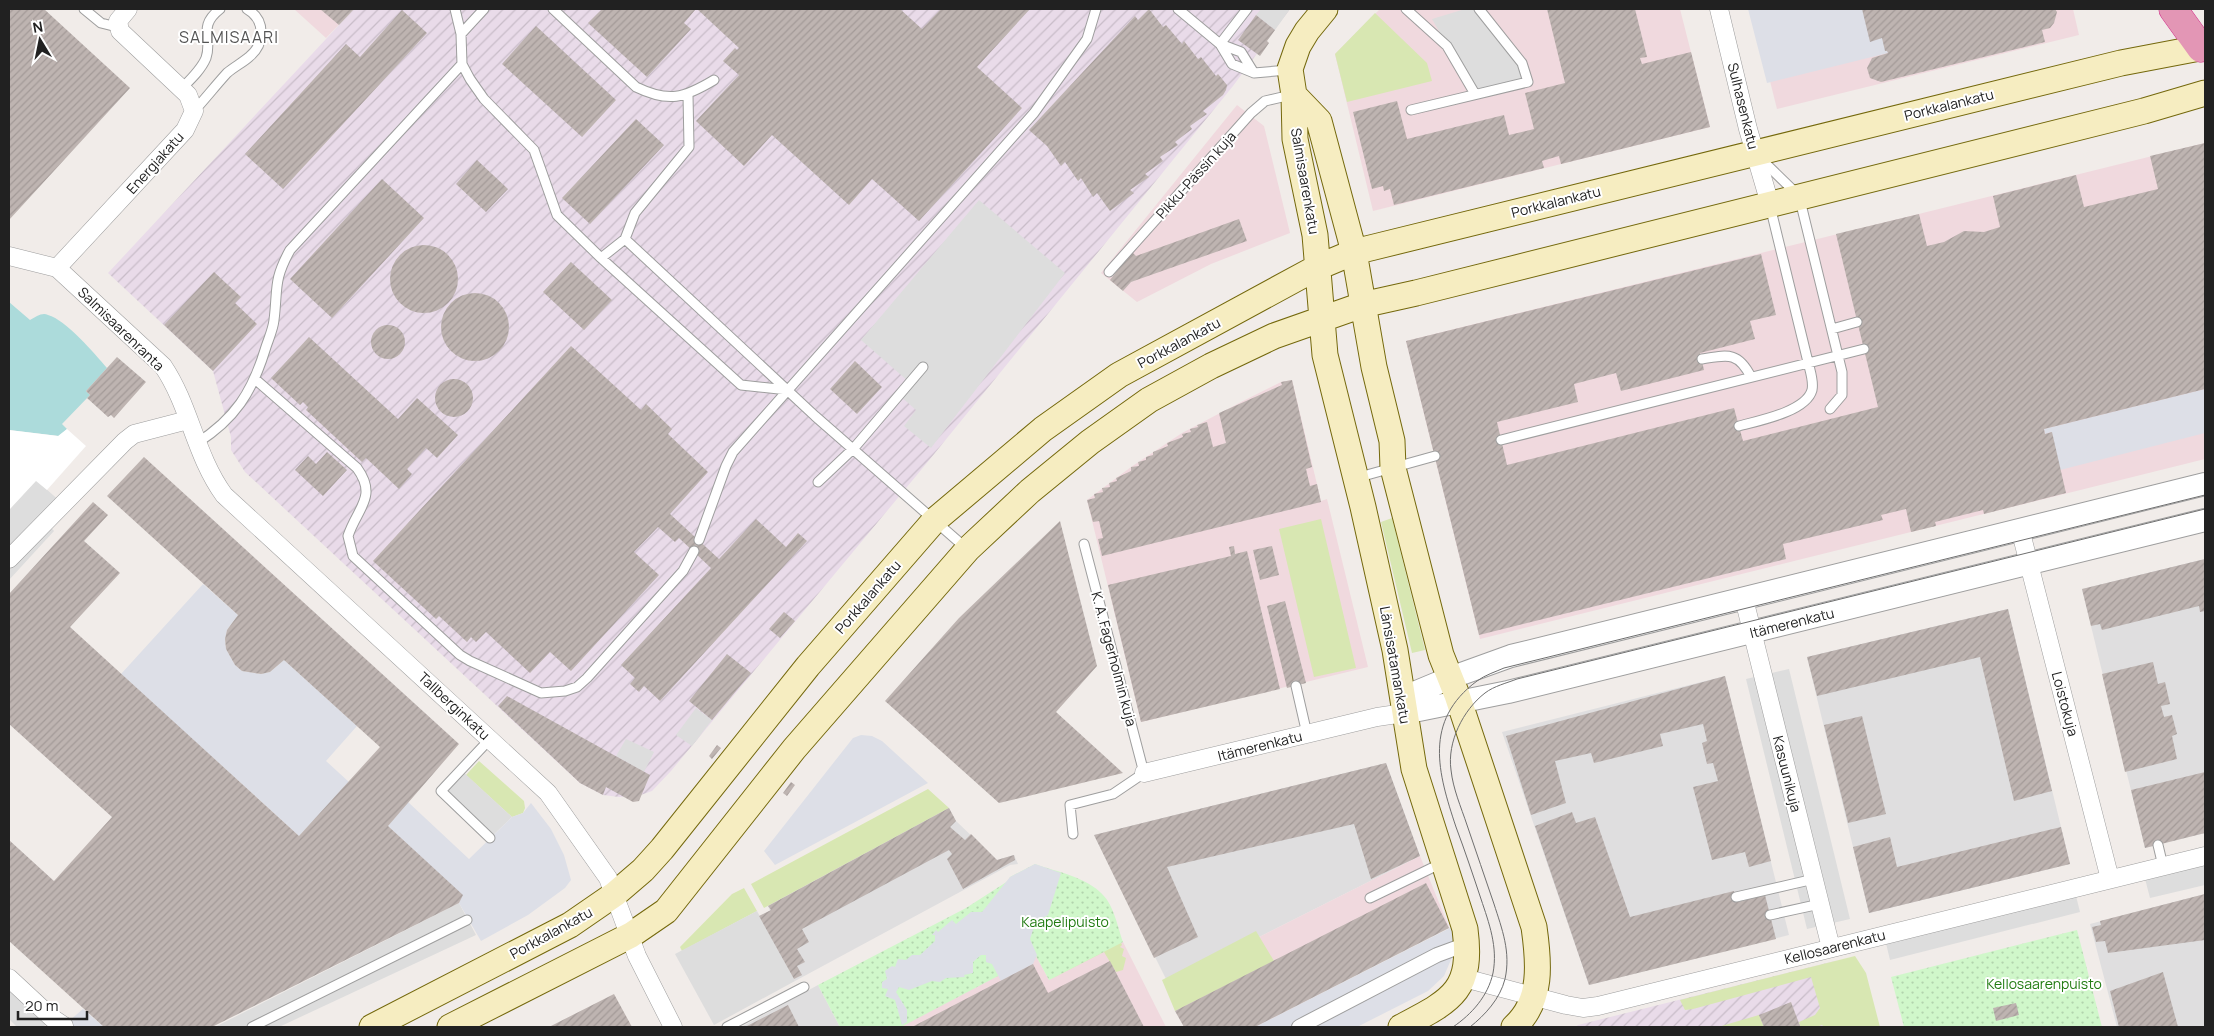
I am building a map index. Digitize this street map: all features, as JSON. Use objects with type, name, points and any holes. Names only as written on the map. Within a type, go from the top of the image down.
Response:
[{"type":"highway","points":[[2173,9],[2203,47]]},
{"type":"main road","name":"Salmisaarenkatu","points":[[1316,268],[1315,235],[1311,207],[1295,139],[1294,95],[1290,69],[1298,46],[1307,31],[1325,9]]},
{"type":"main road","name":"Porkkalankatu","points":[[372,1027],[570,925],[615,894],[662,849],[808,666],[934,521],[1043,430],[1120,375],[1316,268],[1354,252],[2121,62],[2203,47]]},
{"type":"main road","points":[[450,1027],[631,935],[666,911],[794,749],[968,549],[1063,464],[1150,400],[1211,366],[1265,340],[1362,305],[2144,111],[2205,93]]},
{"type":"main road","name":"Salmisaarenkatu","points":[[1294,95],[1319,121],[1354,252]]},
{"type":"main road","points":[[1354,252],[1362,305],[1392,441],[1393,468],[1441,655],[1460,703],[1534,927],[1538,957],[1535,997],[1530,1009],[1514,1027]]},
{"type":"main road","name":"Länsisatamankatu","points":[[1316,268],[1325,355],[1356,478],[1395,650],[1414,769],[1465,929],[1468,949],[1464,978],[1455,993],[1440,1006],[1401,1027]]},
{"type":"street","points":[[128,9],[120,17],[118,27],[123,36],[182,89],[192,102],[194,111]]},
{"type":"street","name":"Sulhasenkatu","points":[[1719,9],[1755,153],[1770,204]]},
{"type":"street","name":"Energiakatu","points":[[57,268],[185,130],[194,111]]},
{"type":"street","name":"Salmisaarenranta","points":[[9,256],[57,268],[163,366],[176,386],[188,420]]},
{"type":"street","points":[[9,559],[134,434],[188,420]]},
{"type":"street","name":"Tallberginkatu","points":[[188,420],[213,480],[224,495],[548,793],[608,878],[643,970],[673,1027]]},
{"type":"street","points":[[2020,528],[2205,484]]},
{"type":"street","name":"Itämerenkatu","points":[[1403,706],[1460,703],[1752,633],[2205,520]]},
{"type":"street","name":"Itämerenkatu","points":[[1144,773],[1377,717],[1403,706],[1450,678],[1512,656],[1797,586],[2020,528]]},
{"type":"street","name":"Loistokuja","points":[[2020,528],[2110,879]]},
{"type":"street","name":"Kasuunikuja","points":[[1753,597],[1752,633],[1831,948]]},
{"type":"street","name":"Kellosaarenkatu","points":[[1464,978],[1583,1008],[1662,994],[1831,948],[2205,856]]},
{"type":"street","points":[[1299,1027],[1437,955],[1456,948]]},
{"type":"street","points":[[9,978],[52,1018],[64,1026]]},
{"type":"lane","points":[[84,9],[101,23],[118,27]]},
{"type":"lane","points":[[182,89],[205,61],[208,50],[207,23],[220,9]]},
{"type":"lane","points":[[194,111],[227,74],[249,58],[259,44],[261,28],[253,12],[247,9]]},
{"type":"lane","points":[[455,9],[461,34],[462,64],[470,80],[484,99],[534,150],[544,184],[557,215],[601,258],[741,385],[788,390]]},
{"type":"lane","points":[[461,34],[484,9]]},
{"type":"lane","points":[[553,9],[636,87],[662,98],[688,96],[714,80]]},
{"type":"lane","points":[[699,540],[726,466],[734,452],[1034,113],[1087,39],[1096,9]]},
{"type":"lane","points":[[1178,9],[1220,44],[1241,52],[1254,73]]},
{"type":"lane","points":[[1220,44],[1247,9]]},
{"type":"lane","points":[[1406,9],[1447,46],[1475,94]]},
{"type":"lane","points":[[1412,110],[1528,82],[1522,63],[1479,9]]},
{"type":"lane","points":[[1220,44],[1232,64],[1254,73],[1290,69]]},
{"type":"lane","points":[[197,443],[213,433],[245,400],[256,380],[274,322],[276,283],[279,269],[290,250],[462,64]]},
{"type":"lane","name":"Pikku-Pässin kuja","points":[[1109,272],[1252,113],[1265,101],[1294,95]]},
{"type":"lane","points":[[601,258],[625,239],[635,213],[689,147],[688,96]]},
{"type":"lane","points":[[1755,153],[1798,196],[1844,384],[1842,395],[1830,409]]},
{"type":"lane","points":[[1739,426],[1775,416],[1794,408],[1811,393],[1812,388],[1808,362],[1770,204]]},
{"type":"lane","points":[[625,239],[788,390],[934,521],[968,549]]},
{"type":"lane","points":[[1832,329],[1857,322]]},
{"type":"lane","points":[[1501,440],[1864,349]]},
{"type":"lane","points":[[1702,359],[1732,356],[1744,364],[1751,377]]},
{"type":"lane","points":[[818,482],[854,448],[923,367]]},
{"type":"lane","points":[[256,380],[357,468],[365,480],[367,488],[366,501],[348,536],[354,556],[460,655],[541,693],[565,691],[577,687],[587,678],[683,571],[694,551]]},
{"type":"lane","points":[[1356,478],[1435,456]]},
{"type":"lane","name":"K. A. Fagerholmin kuja","points":[[1084,544],[1144,773]]},
{"type":"lane","points":[[1296,686],[1307,734]]},
{"type":"lane","points":[[490,739],[441,791],[490,838]]},
{"type":"lane","points":[[1073,834],[1070,805],[1113,794],[1144,773]]},
{"type":"lane","points":[[2158,845],[2163,866]]},
{"type":"lane","points":[[1370,898],[1443,862]]},
{"type":"lane","points":[[1736,897],[1814,879]]},
{"type":"lane","points":[[1770,915],[1820,904]]},
{"type":"lane","points":[[252,1027],[467,920]]},
{"type":"lane","points":[[727,1027],[804,986]]},
{"type":"shaded area","points":[[294,9],[354,9],[326,38]]},
{"type":"shaded area","points":[[354,9],[1290,9],[1233,86],[926,464],[671,771],[652,791],[638,796],[619,797],[603,795],[580,783],[245,472],[231,450],[231,437],[213,371],[108,273]]},
{"type":"shaded area","points":[[1261,9],[1290,9],[1275,30],[1256,15]]},
{"type":"shaded area","points":[[1380,9],[1680,9],[1710,127],[1373,211],[1335,54]]},
{"type":"shaded area","points":[[1465,9],[1479,9],[1522,63],[1527,80],[1475,94],[1432,19]]},
{"type":"shaded area","points":[[1748,9],[1877,9],[1888,53],[1767,83]]},
{"type":"shaded area","points":[[1752,9],[2073,9],[2079,35],[1777,109]]},
{"type":"shaded area","points":[[1237,105],[1264,126],[1290,233],[1211,264],[1137,302],[1101,273]]},
{"type":"shaded area","points":[[2205,143],[2205,459],[1480,639],[1406,341]]},
{"type":"shaded area","points":[[979,200],[1065,273],[931,448],[904,426],[916,410],[899,395],[909,382],[861,340]]},
{"type":"shaded area","points":[[1292,380],[1321,501],[1327,499],[1368,667],[1141,722],[1087,500],[1131,467],[1182,433],[1281,382]]},
{"type":"shaded area","points":[[2205,389],[2205,433],[2060,470],[2051,432],[2045,434],[2044,429]]},
{"type":"shaded area","points":[[36,480],[62,503],[45,521],[54,531],[9,580],[9,510]]},
{"type":"shaded area","points":[[2205,559],[2205,833],[2145,848],[2082,589]]},
{"type":"shaded area","points":[[203,584],[238,615],[227,630],[225,639],[226,649],[235,665],[242,671],[261,674],[270,672],[284,660],[357,726],[326,761],[349,782],[299,836],[121,674]]},
{"type":"shaded area","points":[[2008,609],[2070,864],[1869,913],[1807,657]]},
{"type":"shaded area","points":[[1789,669],[1850,919],[1807,929],[1746,679]]},
{"type":"shaded area","points":[[1725,676],[1789,935],[1589,985],[1502,732]]},
{"type":"shaded area","points":[[696,708],[712,720],[692,746],[676,735]]},
{"type":"shaded area","points":[[861,735],[872,736],[882,741],[928,783],[775,865],[764,851],[853,738]]},
{"type":"shaded area","points":[[626,739],[654,752],[644,772],[616,756]]},
{"type":"shaded area","points":[[1386,763],[1420,856],[1168,983],[1094,835]]},
{"type":"shaded area","points":[[460,769],[512,817],[490,838],[441,791]]},
{"type":"shaded area","points":[[408,802],[469,859],[512,817],[523,813],[531,803],[551,829],[564,855],[571,880],[565,888],[528,915],[481,941],[459,903],[462,895],[388,826]]},
{"type":"shaded area","points":[[949,808],[956,821],[997,860],[1014,855],[1018,864],[1010,865],[795,981],[759,916],[770,911],[768,906]]},
{"type":"shaded area","points":[[1420,856],[1449,927],[1255,1027],[1190,1027],[1168,983]]},
{"type":"shaded area","points":[[2205,856],[2205,885],[2150,898],[2143,871]]},
{"type":"shaded area","points":[[1035,864],[1061,873],[1048,915],[1036,921],[1030,939],[1037,955],[1033,964],[1001,981],[992,964],[986,962],[986,955],[981,955],[973,962],[973,973],[964,975],[965,977],[946,978],[940,982],[932,981],[909,990],[899,987],[896,992],[907,1010],[907,1022],[902,1025],[895,1000],[885,996],[888,989],[882,988],[882,982],[887,979],[885,971],[892,966],[895,967],[898,959],[906,960],[912,955],[920,955],[935,941],[935,935],[932,935],[936,930],[938,932],[952,920],[956,924],[971,912],[982,912],[1010,877]]},
{"type":"shaded area","points":[[2074,888],[2080,912],[1890,960],[1884,935]]},
{"type":"shaded area","points":[[2205,894],[2205,1027],[2117,1027],[2090,924]]},
{"type":"shaded area","points":[[459,903],[476,935],[279,1027],[215,1027]]},
{"type":"shaded area","points":[[757,911],[795,981],[714,1025],[675,954]]},
{"type":"shaded area","points":[[1456,925],[1456,948],[1444,976],[1428,991],[1357,1027],[1255,1027]]},
{"type":"shaded area","points":[[1123,942],[1166,1027],[900,1026],[1036,956],[1049,980]]},
{"type":"shaded area","points":[[1835,961],[1863,1027],[1575,1027],[1578,1025]]},
{"type":"shaded area","points":[[9,978],[52,1018],[43,1027],[17,1027],[9,1019]]},
{"type":"shaded area","points":[[818,985],[840,1027],[741,1027]]},
{"type":"shaded area","points":[[83,1009],[104,1027],[62,1027]]},
{"type":"green space","points":[[1375,13],[1427,63],[1432,81],[1347,102],[1335,54]]},
{"type":"green space","points":[[1392,518],[1425,650],[1412,653],[1381,522]]},
{"type":"green space","points":[[1321,519],[1356,668],[1314,677],[1279,529]]},
{"type":"green space","points":[[479,761],[524,801],[525,808],[523,813],[512,817],[466,775]]},
{"type":"green space","points":[[928,789],[949,808],[764,908],[751,884]]},
{"type":"green space","name":"Kaapelipuisto","points":[[1035,864],[1080,879],[1103,895],[1110,905],[1123,942],[1049,980],[1036,956],[901,1027],[840,1027],[818,985],[966,908],[1008,881],[1010,877]]},
{"type":"green space","points":[[744,888],[757,911],[682,951],[680,947],[732,894]]},
{"type":"green space","name":"Kellosaarenpuisto","points":[[2077,930],[2102,1027],[1904,1027],[1891,977]]},
{"type":"green space","points":[[1256,931],[1274,961],[1175,1011],[1162,980]]},
{"type":"green space","points":[[1119,938],[1122,945],[1120,947],[1124,949],[1122,956],[1126,958],[1123,970],[1116,972],[1104,952],[1049,980]]},
{"type":"green space","points":[[1855,956],[1866,973],[1880,1027],[1824,1027],[1822,1025],[1816,1027],[1797,1027],[1800,1026],[1799,1022],[1815,1015],[1820,1008],[1811,977],[1693,1009],[1685,1010],[1680,1000]]},
{"type":"green space","points":[[1759,1015],[1764,1027],[1718,1027]]},
{"type":"water","points":[[9,302],[30,320],[39,315],[46,314],[63,323],[107,368],[86,391],[90,395],[62,424],[67,429],[59,436],[9,430]]},
{"type":"pier","points":[[67,429],[86,446],[47,490],[36,481],[9,510],[9,430],[58,436]]},
{"type":"building","points":[[9,9],[44,9],[130,88],[9,220]]},
{"type":"building","points":[[320,9],[354,9],[339,25]]},
{"type":"building","points":[[602,9],[696,9],[684,23],[691,29],[647,77],[588,23]]},
{"type":"building","points":[[697,9],[900,9],[922,29],[941,9],[1030,9],[977,67],[1022,108],[919,221],[872,179],[849,205],[772,135],[744,166],[696,121],[739,75],[723,61],[735,48],[737,50],[739,48]]},
{"type":"building","points":[[1149,9],[1163,27],[1166,25],[1182,44],[1184,41],[1198,59],[1201,57],[1216,76],[1218,74],[1227,85],[1223,95],[1203,111],[1207,114],[1190,126],[1192,129],[1175,142],[1178,145],[1160,157],[1163,161],[1145,174],[1149,177],[1130,190],[1134,193],[1110,211],[1097,193],[1093,197],[1081,178],[1078,181],[1065,162],[1061,166],[1047,146],[1029,130],[1135,16],[1138,20]]},
{"type":"building","points":[[1547,9],[1635,9],[1647,57],[1640,58],[1642,64],[1691,52],[1710,127],[1561,164],[1559,156],[1542,161],[1544,168],[1394,205],[1390,189],[1384,191],[1383,186],[1372,189],[1353,112],[1397,101],[1407,139],[1504,115],[1509,135],[1534,129],[1525,93],[1565,83]]},
{"type":"building","points":[[1862,9],[2055,9],[2057,12],[2054,23],[2050,28],[2042,30],[2045,42],[1881,82],[1870,78],[1867,68],[1872,58],[1888,53],[1885,51],[1882,38],[1870,42]]},
{"type":"building","points":[[402,10],[427,33],[283,189],[245,154],[346,44],[360,57]]},
{"type":"building","points":[[1256,15],[1275,30],[1260,56],[1238,40]]},
{"type":"building","points":[[536,26],[616,100],[582,137],[502,64]]},
{"type":"building","points":[[636,119],[664,145],[590,224],[562,198]]},
{"type":"building","points":[[2205,143],[2205,389],[2044,429],[2045,434],[2052,432],[2066,493],[1984,514],[1983,510],[1935,522],[1936,526],[1911,532],[1906,509],[1881,515],[1883,520],[1783,544],[1786,559],[1479,635],[1406,341],[1761,254],[1776,315],[1750,321],[1755,339],[1700,353],[1704,370],[1621,391],[1616,373],[1574,384],[1578,402],[1497,422],[1507,465],[1734,408],[1743,441],[1878,407],[1836,234],[1919,214],[1927,246],[1944,242],[1964,231],[1984,232],[2000,227],[1993,196],[2076,175],[2084,207],[2158,189],[2150,156]]},
{"type":"building","points":[[477,160],[508,189],[486,212],[456,184]]},
{"type":"building","points":[[382,179],[424,218],[332,318],[290,279]]},
{"type":"building","points":[[1239,219],[1247,241],[1131,282],[1123,291],[1110,280],[1132,252],[1136,256]]},
{"type":"building","points":[[431,245],[443,251],[452,260],[458,272],[456,292],[448,303],[431,313],[417,313],[400,303],[392,292],[390,272],[400,255],[411,247]]},
{"type":"building","points":[[571,262],[612,300],[584,330],[543,292]]},
{"type":"building","points":[[214,272],[241,297],[235,303],[257,324],[213,371],[164,325]]},
{"type":"building","points":[[482,293],[494,299],[503,308],[509,320],[507,340],[499,351],[482,361],[468,361],[451,351],[443,340],[441,320],[451,303],[462,295]]},
{"type":"building","points":[[388,325],[400,330],[405,342],[400,354],[388,359],[376,354],[371,342],[376,330]]},
{"type":"building","points":[[309,337],[398,419],[417,398],[458,435],[437,458],[426,448],[407,469],[412,474],[399,489],[366,458],[362,462],[306,410],[308,407],[303,402],[300,405],[271,378]]},
{"type":"building","points":[[571,346],[641,410],[646,404],[672,429],[668,434],[708,472],[670,514],[719,559],[756,519],[786,547],[798,533],[807,541],[660,701],[644,686],[639,692],[630,684],[635,678],[621,665],[711,568],[679,538],[675,542],[658,527],[634,552],[659,575],[571,671],[550,652],[530,673],[486,632],[476,642],[471,637],[467,642],[439,616],[436,619],[373,561]]},
{"type":"building","points":[[117,357],[146,382],[114,418],[111,415],[108,417],[87,398],[90,395],[86,391]]},
{"type":"building","points":[[855,361],[882,387],[857,414],[830,389]]},
{"type":"building","points":[[454,379],[467,385],[473,398],[467,411],[454,417],[441,411],[435,398],[441,385]]},
{"type":"building","points":[[1292,380],[1312,467],[1306,469],[1310,486],[1317,484],[1321,502],[1102,556],[1098,539],[1103,538],[1099,521],[1093,522],[1087,500],[1095,498],[1094,494],[1103,492],[1102,488],[1110,487],[1109,483],[1117,481],[1116,478],[1131,471],[1131,467],[1139,466],[1138,462],[1146,460],[1146,457],[1153,455],[1153,452],[1168,446],[1167,443],[1183,437],[1182,434],[1191,432],[1190,429],[1198,427],[1197,425],[1207,422],[1213,447],[1226,443],[1219,413],[1282,385],[1281,382]]},
{"type":"building","points":[[327,452],[347,470],[323,496],[295,470],[308,456],[316,464]]},
{"type":"building","points":[[144,457],[459,744],[388,826],[463,895],[459,903],[212,1027],[104,1027],[9,941],[9,840],[54,881],[112,817],[9,724],[9,594],[93,502],[108,515],[84,541],[120,573],[70,627],[299,836],[380,747],[284,660],[270,672],[261,674],[242,671],[235,665],[226,649],[225,639],[227,630],[238,615],[107,496]]},
{"type":"building","points":[[1060,521],[1097,666],[1056,712],[1123,773],[999,803],[885,701],[959,618]]},
{"type":"building","points":[[1234,546],[1235,554],[1247,551],[1280,689],[1141,722],[1108,585],[1231,556],[1229,547]]},
{"type":"building","points":[[1272,546],[1279,575],[1260,580],[1253,550]]},
{"type":"building","points":[[2205,559],[2205,611],[2200,612],[2199,606],[2102,630],[2100,624],[2091,626],[2082,589]]},
{"type":"building","points":[[1285,601],[1306,683],[1287,688],[1267,606]]},
{"type":"building","points":[[2008,609],[2052,791],[2014,801],[1980,657],[1817,696],[1807,657]]},
{"type":"building","points":[[784,612],[795,621],[780,638],[769,629]]},
{"type":"building","points":[[727,654],[751,673],[712,720],[689,701]]},
{"type":"building","points":[[2153,662],[2158,684],[2165,682],[2170,704],[2161,706],[2164,717],[2172,715],[2177,734],[2172,736],[2177,759],[2125,772],[2102,674]]},
{"type":"building","points":[[1725,676],[1771,861],[1749,867],[1745,852],[1712,860],[1693,787],[1718,781],[1713,763],[1707,764],[1702,743],[1707,741],[1703,724],[1660,734],[1663,746],[1594,763],[1591,753],[1555,761],[1566,803],[1531,815],[1506,736]]},
{"type":"building","points":[[507,696],[650,775],[639,801],[633,802],[606,787],[603,795],[580,783],[498,706]]},
{"type":"building","points":[[1862,716],[1886,814],[1848,823],[1824,725]]},
{"type":"building","points":[[717,745],[721,748],[712,759],[709,756]]},
{"type":"building","points":[[1386,763],[1420,856],[1371,879],[1354,824],[1167,867],[1198,937],[1154,958],[1094,835]]},
{"type":"building","points":[[2205,772],[2205,833],[2145,848],[2131,790]]},
{"type":"building","points":[[791,782],[795,785],[787,796],[783,793]]},
{"type":"building","points":[[949,808],[956,821],[950,827],[965,840],[971,834],[997,860],[1014,855],[1015,860],[963,889],[947,859],[952,854],[949,850],[802,929],[809,942],[797,949],[805,962],[797,966],[802,975],[794,979],[759,916],[771,910],[768,906]]},
{"type":"building","points":[[1572,812],[1576,823],[1595,817],[1630,917],[1734,891],[1737,902],[1765,895],[1776,939],[1589,985],[1535,826]]},
{"type":"building","points":[[2061,827],[2070,864],[1869,913],[1853,847],[1890,837],[1897,867]]},
{"type":"building","points":[[1426,883],[1449,928],[1255,1027],[1184,1027],[1175,1011]]},
{"type":"building","points":[[2205,894],[2205,940],[2108,953],[2105,941],[2096,942],[2092,927],[2101,925],[2100,921]]},
{"type":"building","points":[[1110,961],[1144,1027],[912,1027],[1033,964],[1048,993]]},
{"type":"building","points":[[2163,972],[2178,1027],[2119,1027],[2110,991]]},
{"type":"building","points":[[614,994],[632,1027],[549,1027]]},
{"type":"building","points":[[1791,1002],[1800,1026],[1764,1027],[1759,1015]]},
{"type":"building","points":[[2016,1003],[2019,1015],[1996,1021],[1993,1008]]},
{"type":"building","points":[[788,1005],[799,1027],[745,1027]]},
{"type":"tram line","points":[[1453,1027],[1467,1016],[1483,997],[1491,981],[1494,963],[1494,944],[1490,926],[1456,827],[1440,768],[1442,731],[1448,713],[1460,697],[1477,681],[1504,668],[2205,495]]},
{"type":"tram line","points":[[1470,1027],[1496,1000],[1503,986],[1507,969],[1503,932],[1458,798],[1450,759],[1458,727],[1470,708],[1485,693],[1517,679],[2205,509]]},
{"type":"district","name":"SALMISAARI","points":[[229,37]]}]
